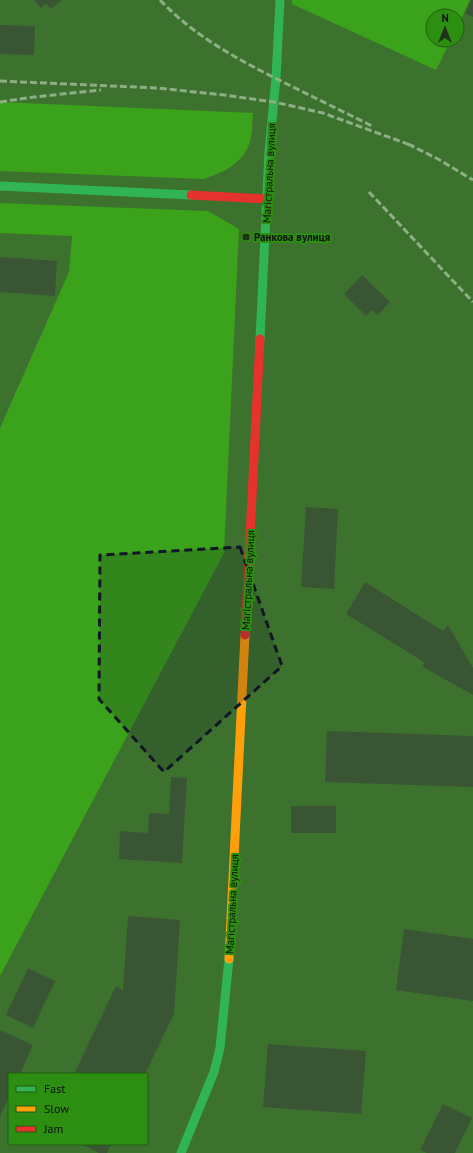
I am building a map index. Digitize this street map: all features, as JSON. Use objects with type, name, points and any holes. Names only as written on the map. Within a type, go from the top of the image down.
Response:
[{"type":"street","name":"Магістральна вулиця","points":[[181,1153],[216,1066],[220,1048],[228,972],[269,152],[276,78],[280,0]]},
{"type":"street","points":[[0,186],[267,200]]},
{"type":"highlighted area","points":[[240,547],[282,666],[164,772],[99,699],[100,555]]},
{"type":"green space","points":[[292,0],[470,0],[465,11],[465,8],[425,8],[425,48],[447,48],[436,70],[292,4]]},
{"type":"green space","points":[[0,102],[253,113],[252,134],[247,149],[238,162],[218,174],[203,179],[0,171]]},
{"type":"green space","points":[[0,203],[208,211],[239,229],[224,553],[0,976],[0,428],[69,272],[72,236],[0,233]]},
{"type":"building","points":[[34,0],[62,0],[51,9],[46,4],[41,8]]},
{"type":"building","points":[[471,0],[473,0],[473,17],[465,13]]},
{"type":"building","points":[[0,25],[35,26],[34,55],[0,54]]},
{"type":"building","points":[[0,257],[57,261],[55,296],[0,292]]},
{"type":"building","points":[[362,275],[390,302],[378,315],[372,310],[366,316],[344,294]]},
{"type":"building","points":[[306,507],[338,509],[334,589],[301,587]]},
{"type":"building","points":[[365,582],[443,631],[448,625],[473,668],[473,695],[423,667],[424,662],[346,614]]},
{"type":"building","points":[[327,731],[473,736],[473,787],[325,782]]},
{"type":"building","points":[[171,777],[187,778],[182,863],[119,859],[120,831],[148,833],[149,813],[169,814]]},
{"type":"building","points":[[291,806],[336,806],[336,833],[291,833]]},
{"type":"building","points":[[128,916],[180,920],[174,1014],[145,1073],[74,1073],[116,986],[123,990]]},
{"type":"building","points":[[404,929],[473,939],[473,1001],[396,990]]},
{"type":"building","points":[[28,968],[55,981],[33,1028],[6,1015]]},
{"type":"building","points":[[0,1030],[33,1045],[20,1073],[8,1073],[8,1099],[0,1116]]},
{"type":"building","points":[[268,1044],[366,1051],[361,1114],[263,1107]]},
{"type":"building","points":[[443,1104],[472,1118],[455,1153],[427,1153],[420,1150]]},
{"type":"building","points":[[83,1145],[111,1145],[107,1153],[99,1153]]},
{"type":"railway","points":[[160,0],[174,14],[220,48],[372,126]]},
{"type":"railway","points":[[0,81],[157,88],[274,102],[323,113],[413,146]]},
{"type":"railway","points":[[0,102],[101,90]]},
{"type":"railway","points":[[408,144],[438,159],[473,180]]},
{"type":"railway","points":[[369,192],[473,302]]},
{"type":"traffic: fast","points":[[260,339],[269,152],[276,78],[280,0]]},
{"type":"traffic: fast","points":[[0,186],[191,195]]},
{"type":"traffic: fast","points":[[181,1153],[214,1072],[220,1048],[229,959]]},
{"type":"traffic: slow","points":[[229,959],[245,635]]},
{"type":"traffic: jam","points":[[191,195],[267,199]]},
{"type":"traffic: jam","points":[[245,635],[260,339]]},
{"type":"place","name":"Ранкова вулиця","points":[[246,237]]}]
